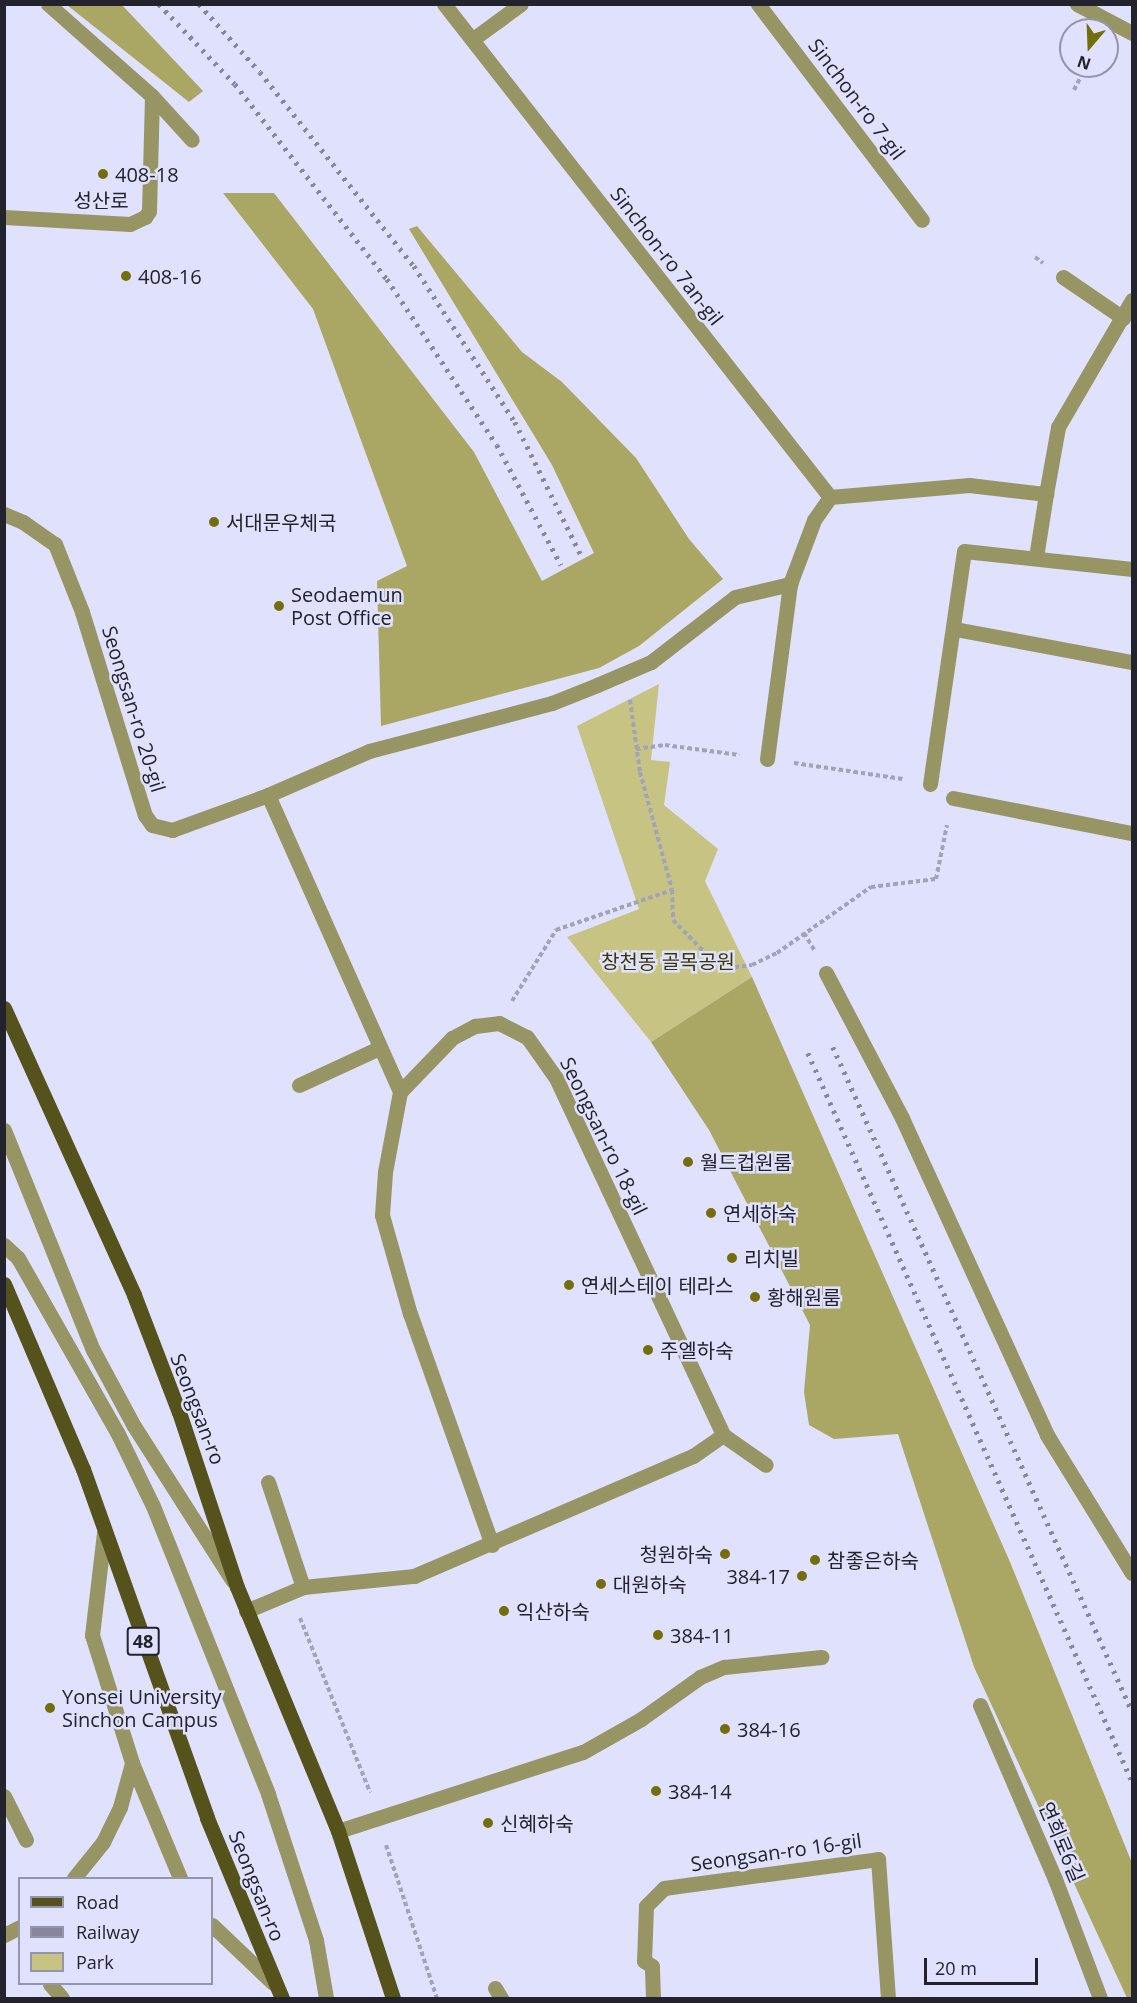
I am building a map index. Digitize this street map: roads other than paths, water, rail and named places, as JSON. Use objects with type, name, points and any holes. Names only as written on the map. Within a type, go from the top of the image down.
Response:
[{"type":"main road","name":"Seongsan-ro","points":[[4,1008],[134,1295],[179,1412],[246,1611],[338,1831],[393,1998]]},
{"type":"main road","name":"Seongsan-ro","points":[[4,1284],[83,1469],[207,1818],[273,1983],[282,1998]]},
{"type":"street","points":[[48,4],[152,96],[192,140]]},
{"type":"street","name":"Sinchon-ro 7an-gil","points":[[444,4],[830,497]]},
{"type":"street","points":[[473,39],[521,4]]},
{"type":"street","name":"Sinchon-ro 7-gil","points":[[758,4],[922,220]]},
{"type":"street","points":[[1077,4],[1132,33]]},
{"type":"street","name":"성산로","points":[[4,217],[130,224],[145,217],[149,212],[152,96]]},
{"type":"street","points":[[1063,277],[1123,318]]},
{"type":"street","points":[[1036,557],[1058,427],[1132,300]]},
{"type":"street","points":[[767,759],[790,584],[814,520],[830,497],[969,485],[1046,494]]},
{"type":"street","name":"Seongsan-ro 20-gil","points":[[4,514],[23,522],[55,544],[82,612],[145,815],[152,825],[171,830],[268,795],[369,751],[552,703],[651,662],[735,597],[790,584]]},
{"type":"street","points":[[930,784],[955,629],[964,551],[1132,569]]},
{"type":"street","points":[[955,629],[1132,662]]},
{"type":"street","points":[[268,795],[400,1092],[385,1172],[382,1215],[410,1314],[492,1545]]},
{"type":"street","points":[[953,798],[1132,833]]},
{"type":"street","points":[[826,972],[902,1118],[1047,1435],[1132,1573]]},
{"type":"street","name":"Seongsan-ro 18-gil","points":[[400,1092],[452,1038],[475,1026],[499,1023],[527,1037],[556,1078],[723,1435],[765,1465]]},
{"type":"street","points":[[299,1085],[379,1048]]},
{"type":"street","points":[[4,1130],[93,1350],[134,1426],[237,1587]]},
{"type":"street","points":[[4,1245],[18,1258],[153,1506],[268,1794],[316,1940],[326,1998]]},
{"type":"street","points":[[246,1611],[303,1587],[414,1576],[492,1545],[693,1456],[723,1435]]},
{"type":"street","points":[[267,1482],[303,1587]]},
{"type":"street","points":[[104,1533],[92,1635],[132,1763],[180,1877]]},
{"type":"street","points":[[338,1831],[583,1752],[641,1719],[700,1677],[724,1667],[820,1657]]},
{"type":"street","name":"연희로6길","points":[[980,1705],[1055,1879],[1100,1998]]},
{"type":"street","points":[[75,1877],[103,1842],[120,1806],[132,1763]]},
{"type":"street","points":[[4,1796],[26,1840]]},
{"type":"street","name":"Seongsan-ro 16-gil","points":[[653,1998],[652,1966],[644,1961],[646,1906],[664,1888],[878,1859],[888,1998]]},
{"type":"street","points":[[213,1926],[273,1983]]},
{"type":"street","points":[[52,1985],[62,1998]]},
{"type":"railway","points":[[159,4],[235,84],[387,279],[497,445],[561,565]]},
{"type":"railway","points":[[199,4],[260,72],[414,266],[515,422],[581,555]]},
{"type":"railway","points":[[833,1047],[1132,1711]]},
{"type":"railway","points":[[808,1053],[1132,1781]]},
{"type":"place","name":"408-18","points":[[103,174]]},
{"type":"place","name":"408-16","points":[[126,276]]},
{"type":"place","name":"서대문우체국","points":[[214,522]]},
{"type":"place","name":"Seodaemun Post Office","points":[[279,606]]},
{"type":"place","name":"월드컵원룸","points":[[688,1162]]},
{"type":"place","name":"연세하숙","points":[[711,1213]]},
{"type":"place","name":"리치빌","points":[[732,1258]]},
{"type":"place","name":"연세스테이 테라스","points":[[569,1285]]},
{"type":"place","name":"황해원룸","points":[[755,1297]]},
{"type":"place","name":"주엘하숙","points":[[648,1350]]},
{"type":"place","name":"청원하숙","points":[[725,1554]]},
{"type":"place","name":"참좋은하숙","points":[[815,1560]]},
{"type":"place","name":"384-17","points":[[802,1576]]},
{"type":"place","name":"대원하숙","points":[[601,1584]]},
{"type":"place","name":"익산하숙","points":[[504,1611]]},
{"type":"place","name":"384-11","points":[[658,1635]]},
{"type":"place","name":"Yonsei University Sinchon Campus","points":[[50,1708]]},
{"type":"place","name":"384-16","points":[[725,1729]]},
{"type":"place","name":"384-14","points":[[656,1791]]},
{"type":"place","name":"신혜하숙","points":[[488,1823]]},
{"type":"park label","name":"창천동 골목공원","points":[[668,961]]}]
